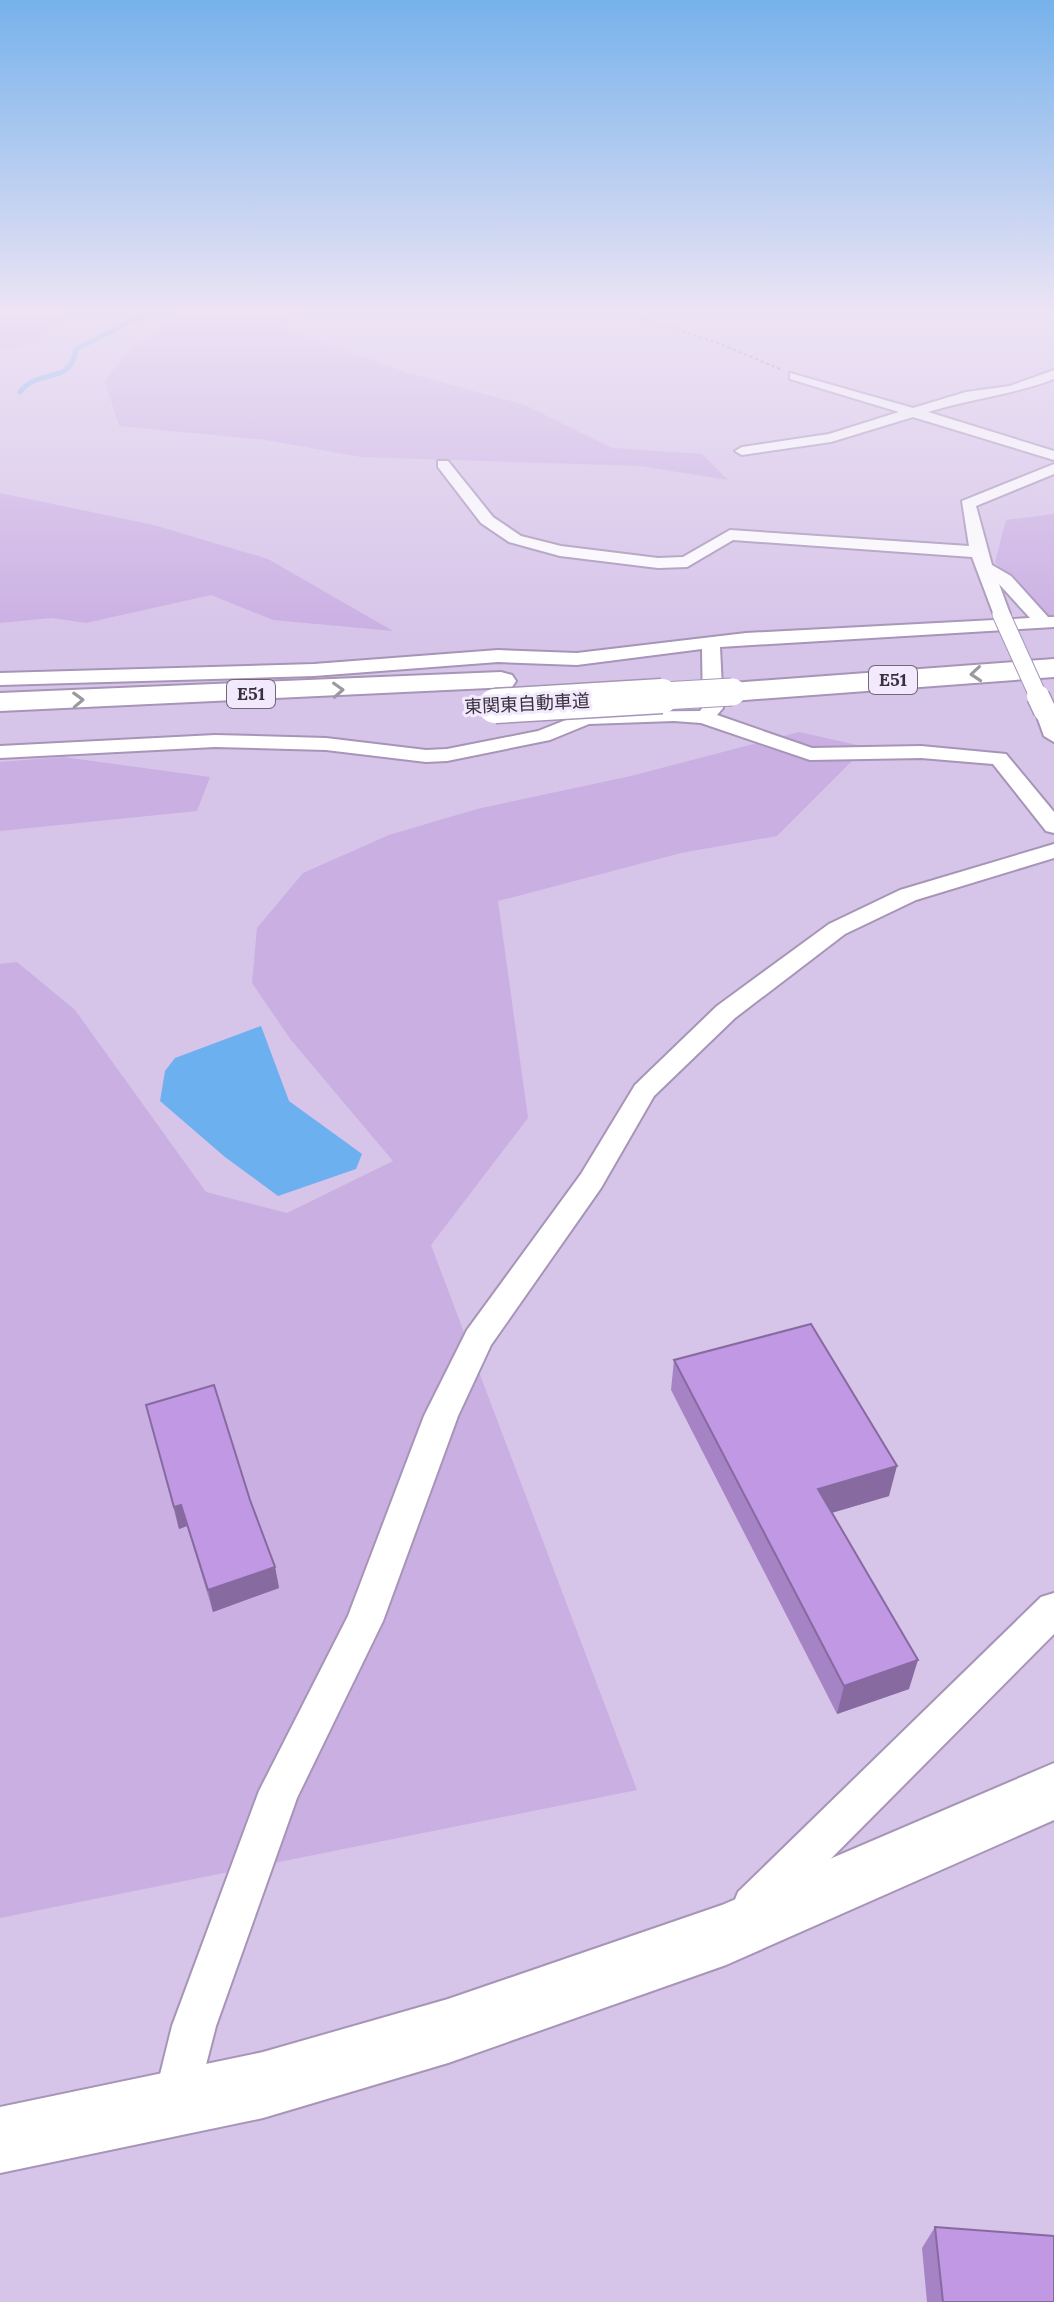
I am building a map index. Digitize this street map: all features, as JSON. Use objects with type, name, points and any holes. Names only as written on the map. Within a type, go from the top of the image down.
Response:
[{"type":"highway","name":"東関東自動車道","points":[[733,680],[1051,630]]},
{"type":"highway","name":"東関東自動車道","points":[[0,726],[733,680],[1054,668]]},
{"type":"highway","name":"東関東自動車道","points":[[0,702],[498,693]]},
{"type":"street","points":[[742,451],[831,438],[887,420]]},
{"type":"street","points":[[936,420],[1054,456]]},
{"type":"street","points":[[443,464],[487,520],[515,539],[560,551],[658,563],[687,562],[730,535],[982,560],[1051,630]]},
{"type":"street","points":[[1054,469],[968,504],[982,560],[1001,614],[1049,710],[1054,736]]},
{"type":"street","points":[[0,679],[314,670],[498,656],[577,659],[711,642],[1051,630]]},
{"type":"street","points":[[704,717],[713,708],[711,642]]},
{"type":"street","points":[[0,752],[215,741],[326,744],[436,756],[497,748],[543,736],[586,718],[704,717],[810,754],[921,752],[999,758],[1054,826]]},
{"type":"street","points":[[176,2103],[194,2026],[279,1791],[365,1621],[441,1416],[478,1339],[591,1181],[644,1091],[726,1012],[837,929],[908,895],[1054,851]]},
{"type":"street","points":[[726,1934],[1054,1609]]},
{"type":"street","points":[[0,2140],[263,2085],[448,2031],[726,1934],[1054,1791]]},
{"type":"street","points":[[887,1862],[1054,1822]]},
{"type":"shaded area","points":[[117,420],[556,420],[612,448],[702,454],[728,480],[640,466],[361,457],[266,440],[119,426]]},
{"type":"shaded area","points":[[0,493],[154,525],[268,559],[393,631],[273,620],[211,595],[86,623],[52,618],[0,623]]},
{"type":"shaded area","points":[[1054,514],[1054,618],[1049,618],[995,562],[1006,520]]},
{"type":"shaded area","points":[[799,732],[866,747],[777,836],[681,853],[498,901],[528,1118],[431,1245],[637,1790],[0,1918],[0,964],[17,962],[75,1010],[206,1192],[287,1213],[393,1161],[291,1040],[252,983],[257,928],[303,873],[389,835],[477,809],[631,776]]},
{"type":"shaded area","points":[[63,757],[210,777],[197,811],[0,831],[0,762]]},
{"type":"water","points":[[261,1026],[289,1101],[362,1154],[356,1169],[278,1196],[225,1157],[160,1101],[165,1071],[175,1058]]},
{"type":"building","points":[[811,1324],[897,1466],[818,1489],[918,1660],[844,1686],[674,1360]]},
{"type":"building","points":[[214,1385],[250,1500],[275,1567],[208,1590],[181,1505],[174,1507],[146,1405]]},
{"type":"building","points":[[935,2227],[1054,2236],[1054,2302],[943,2302]]}]
